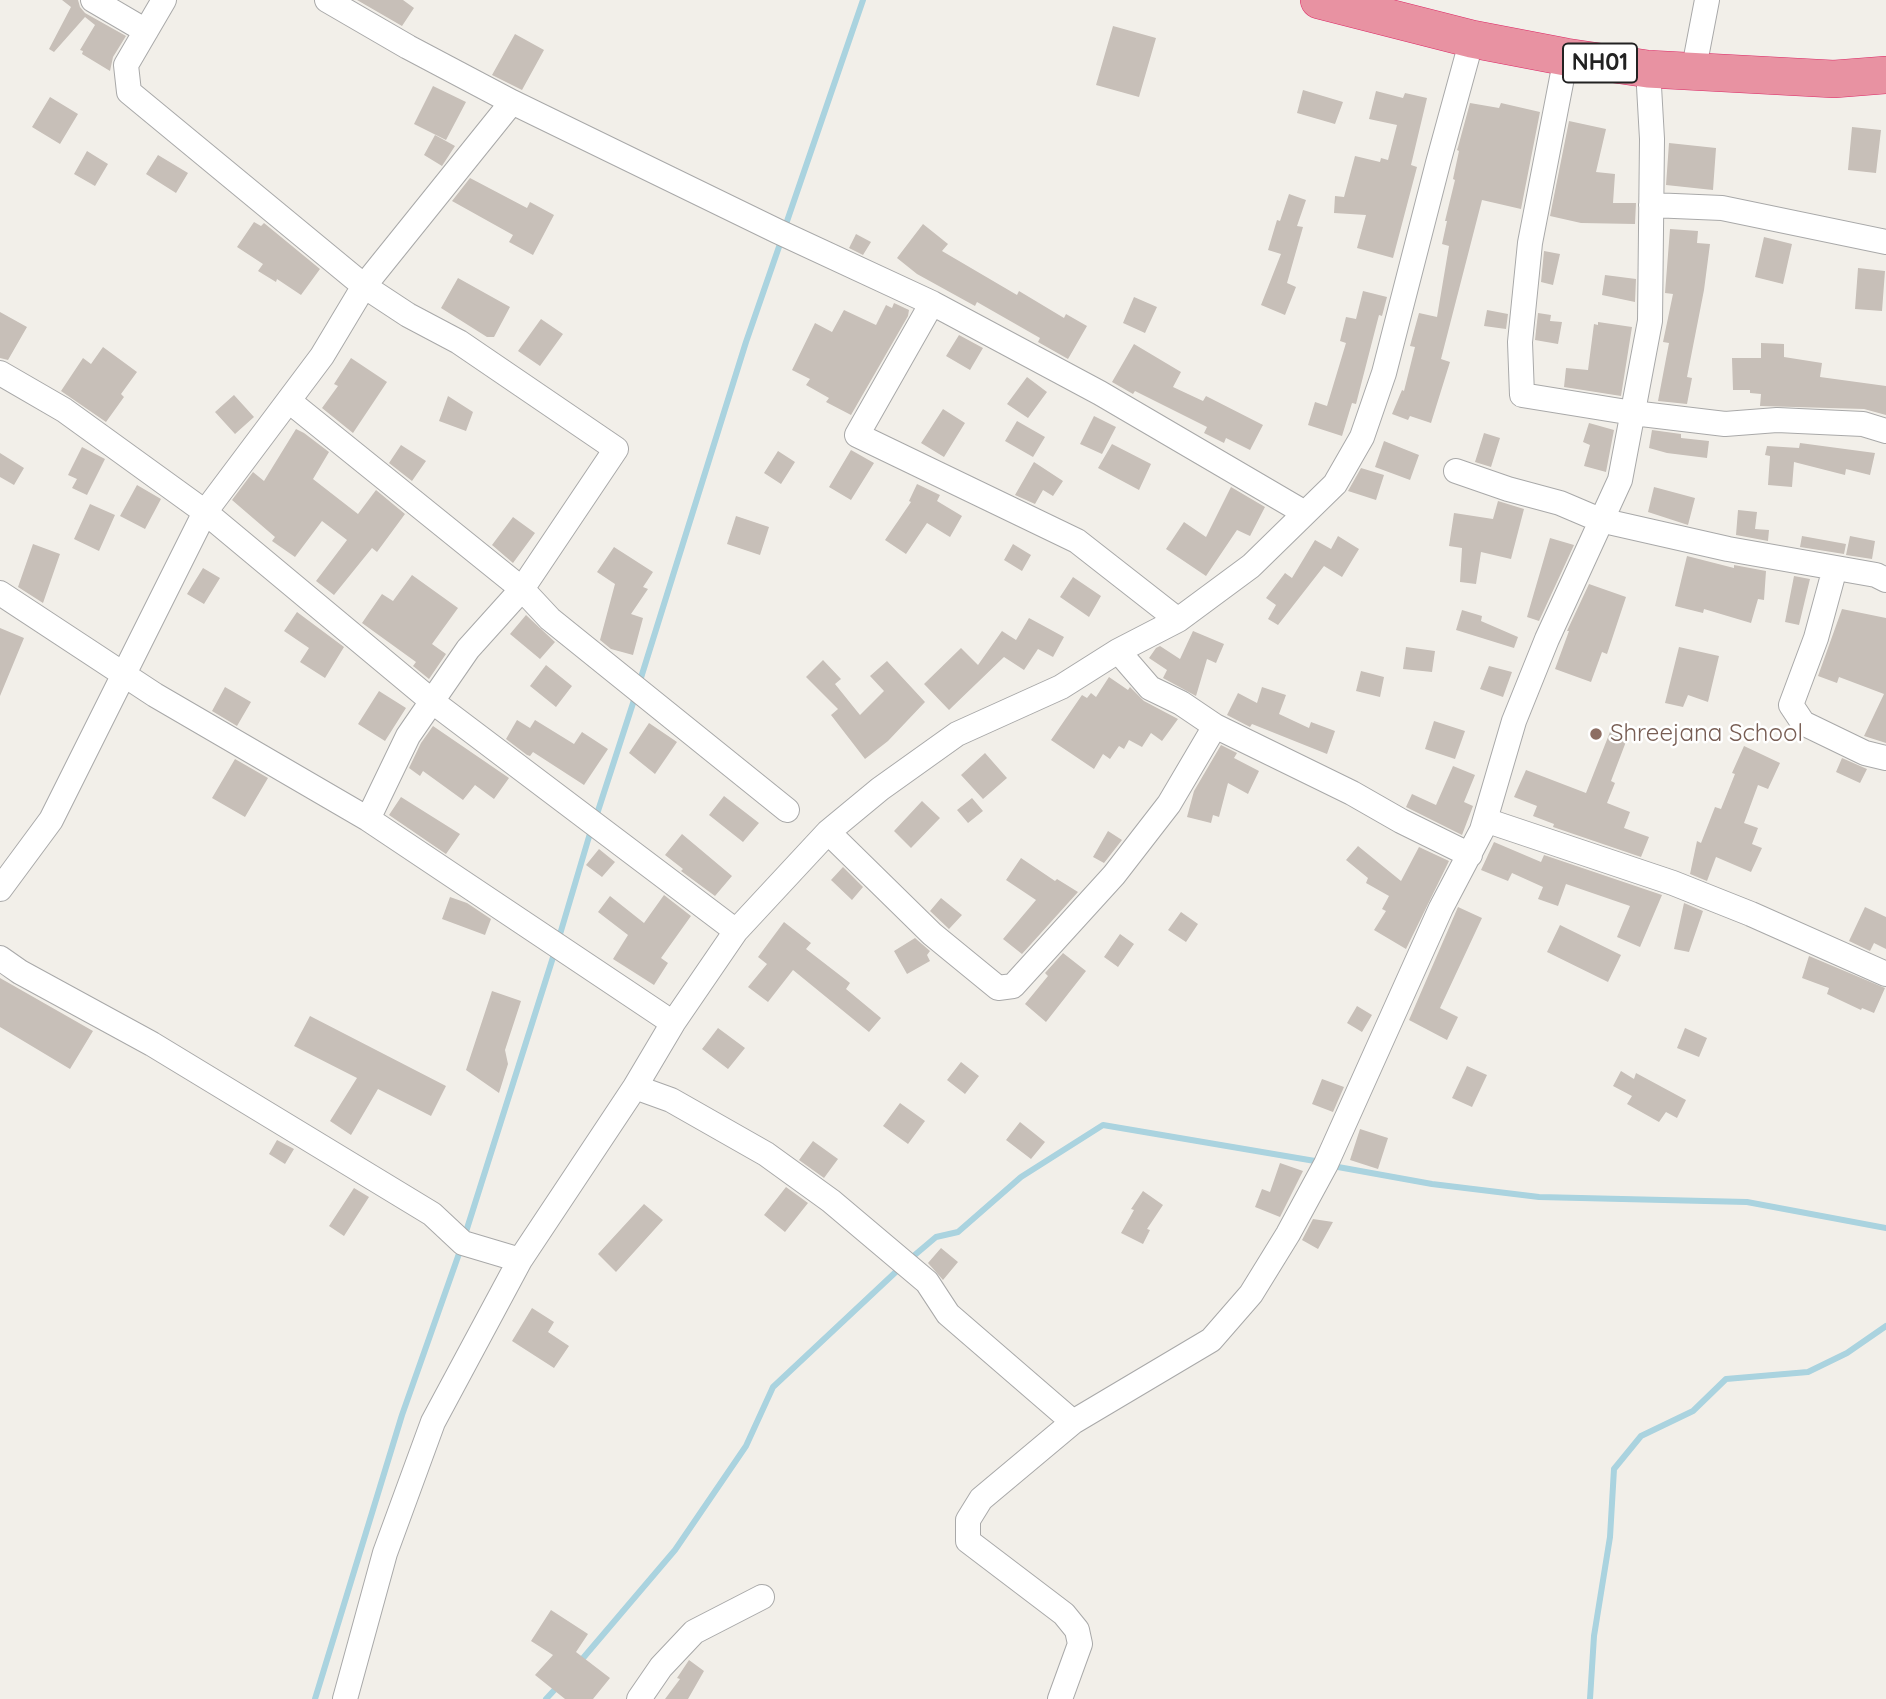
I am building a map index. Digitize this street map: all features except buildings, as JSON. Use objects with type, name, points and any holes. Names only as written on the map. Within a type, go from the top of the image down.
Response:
[{"type":"highway","name":"NH01","points":[[1344,3],[1472,39],[1648,69],[1834,79],[1886,75]]},
{"type":"street","points":[[93,0],[146,31]]},
{"type":"street","points":[[164,0],[126,65],[129,92],[364,286],[408,315],[459,342],[616,449],[522,589],[468,649],[408,736],[368,819]]},
{"type":"street","points":[[327,0],[512,102],[932,303],[1100,393],[1305,513]]},
{"type":"street","points":[[1693,73],[1707,0]]},
{"type":"street","points":[[345,1699],[385,1553],[433,1422],[520,1260],[635,1087],[673,1023],[736,931],[828,832],[880,789],[957,734],[1061,687],[1118,651],[1178,620],[1251,566],[1335,484],[1362,437],[1384,373],[1472,39]]},
{"type":"street","points":[[1566,57],[1530,243],[1520,342],[1522,395],[1633,413],[1726,424],[1777,420],[1863,425],[1886,431]]},
{"type":"street","points":[[1060,1699],[1080,1644],[1077,1630],[1064,1614],[968,1541],[968,1520],[981,1499],[1073,1422],[1211,1340],[1251,1294],[1326,1164],[1441,908],[1470,855],[1485,820],[1514,721],[1546,639],[1620,480],[1650,321],[1651,139],[1648,69]]},
{"type":"street","points":[[0,889],[51,820],[205,512],[322,356],[364,286],[512,102]]},
{"type":"street","points":[[1651,205],[1722,208],[1886,242]]},
{"type":"street","points":[[932,303],[857,435],[1077,541],[1178,620]]},
{"type":"street","points":[[0,373],[64,410],[205,512],[433,702],[736,931]]},
{"type":"street","points":[[289,401],[522,589],[550,619],[787,810]]},
{"type":"street","points":[[1456,471],[1560,503],[1600,520],[1728,549],[1876,575],[1886,580]]},
{"type":"street","points":[[1835,568],[1815,638],[1791,705],[1804,723],[1865,753],[1886,758]]},
{"type":"street","points":[[0,593],[155,695],[368,819],[673,1023]]},
{"type":"street","points":[[1118,651],[1150,688],[1181,703],[1215,726],[1470,855]]},
{"type":"street","points":[[828,832],[932,934],[998,988],[1013,986],[1114,875],[1169,804],[1215,726]]},
{"type":"street","points":[[1485,820],[1673,883],[1751,914],[1886,974]]},
{"type":"street","points":[[0,958],[20,972],[152,1044],[421,1207],[463,1243],[520,1260]]},
{"type":"street","points":[[635,1087],[671,1100],[766,1154],[831,1201],[927,1282],[948,1314],[1073,1422]]},
{"type":"street","points":[[639,1699],[661,1667],[694,1632],[762,1597]]},
{"type":"waterway","points":[[785,227],[863,0]]},
{"type":"waterway","points":[[639,684],[746,342],[781,241]]},
{"type":"waterway","points":[[596,817],[636,694]]},
{"type":"waterway","points":[[558,941],[591,830]]},
{"type":"waterway","points":[[464,1238],[555,951]]},
{"type":"waterway","points":[[910,1259],[936,1237],[958,1232],[1021,1177],[1103,1125],[1315,1161]]},
{"type":"waterway","points":[[1338,1167],[1432,1184],[1539,1197],[1747,1202],[1886,1228]]},
{"type":"waterway","points":[[315,1699],[402,1415],[461,1248]]},
{"type":"waterway","points":[[578,1664],[675,1550],[746,1446],[773,1387],[900,1268]]},
{"type":"waterway","points":[[1590,1699],[1594,1636],[1610,1537],[1614,1469],[1641,1436],[1693,1411],[1726,1379],[1808,1372],[1847,1353],[1886,1326]]},
{"type":"waterway","points":[[546,1699],[559,1685]]},
{"type":"place","name":"Shreejana School","points":[[1596,734]]}]
